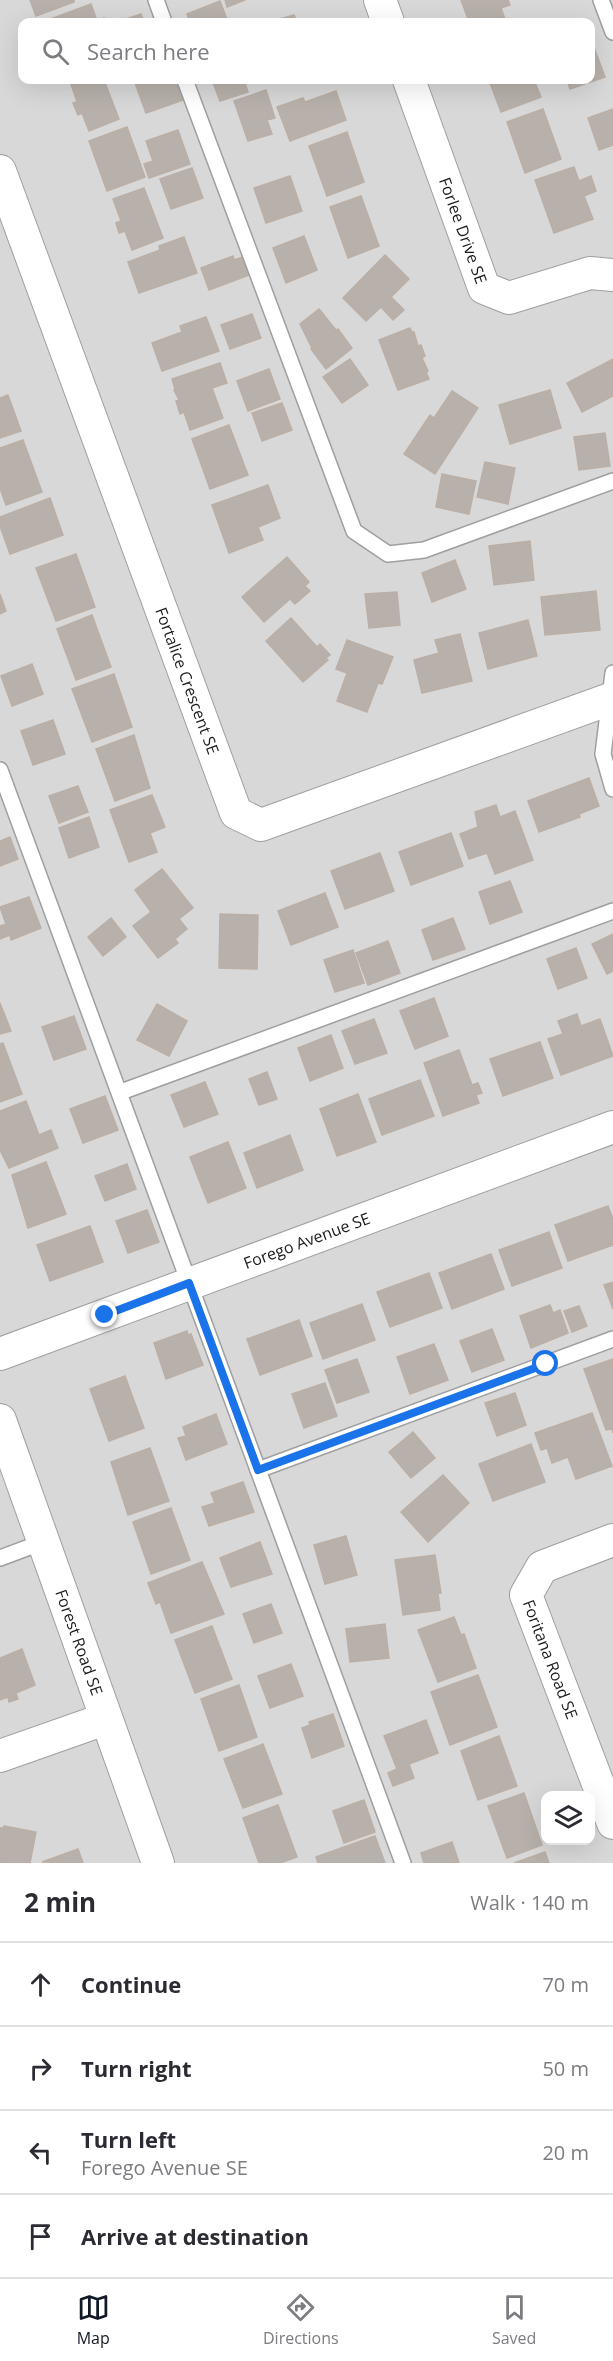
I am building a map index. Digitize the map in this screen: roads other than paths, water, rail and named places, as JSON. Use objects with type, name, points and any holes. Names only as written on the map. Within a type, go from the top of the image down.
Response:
[{"type":"street","points":[[380,0],[387,18]]},
{"type":"street","name":"Forlee Drive SE","points":[[409,84],[484,288],[509,298],[590,273],[613,275]]},
{"type":"street","name":"Fortalice Crescent SE","points":[[0,171],[236,813],[261,825],[612,690]]},
{"type":"street","name":"Forego Avenue SE","points":[[0,1354],[613,1127]]},
{"type":"street","name":"Forest Road SE","points":[[0,1420],[158,1863]]},
{"type":"street","name":"Foritana Road SE","points":[[613,1540],[542,1568],[526,1595],[613,1823]]},
{"type":"street","points":[[0,1756],[105,1719]]},
{"type":"lane","points":[[156,0],[163,18]]},
{"type":"lane","points":[[601,0],[613,32]]},
{"type":"lane","points":[[187,84],[354,531],[388,554],[424,550],[613,481]]},
{"type":"lane","points":[[612,690],[603,754],[613,789]]},
{"type":"lane","points":[[0,770],[121,1092],[403,1863]]},
{"type":"lane","points":[[121,1092],[613,911]]},
{"type":"lane","points":[[258,1470],[613,1339]]},
{"type":"lane","points":[[0,1558],[43,1542]]}]
